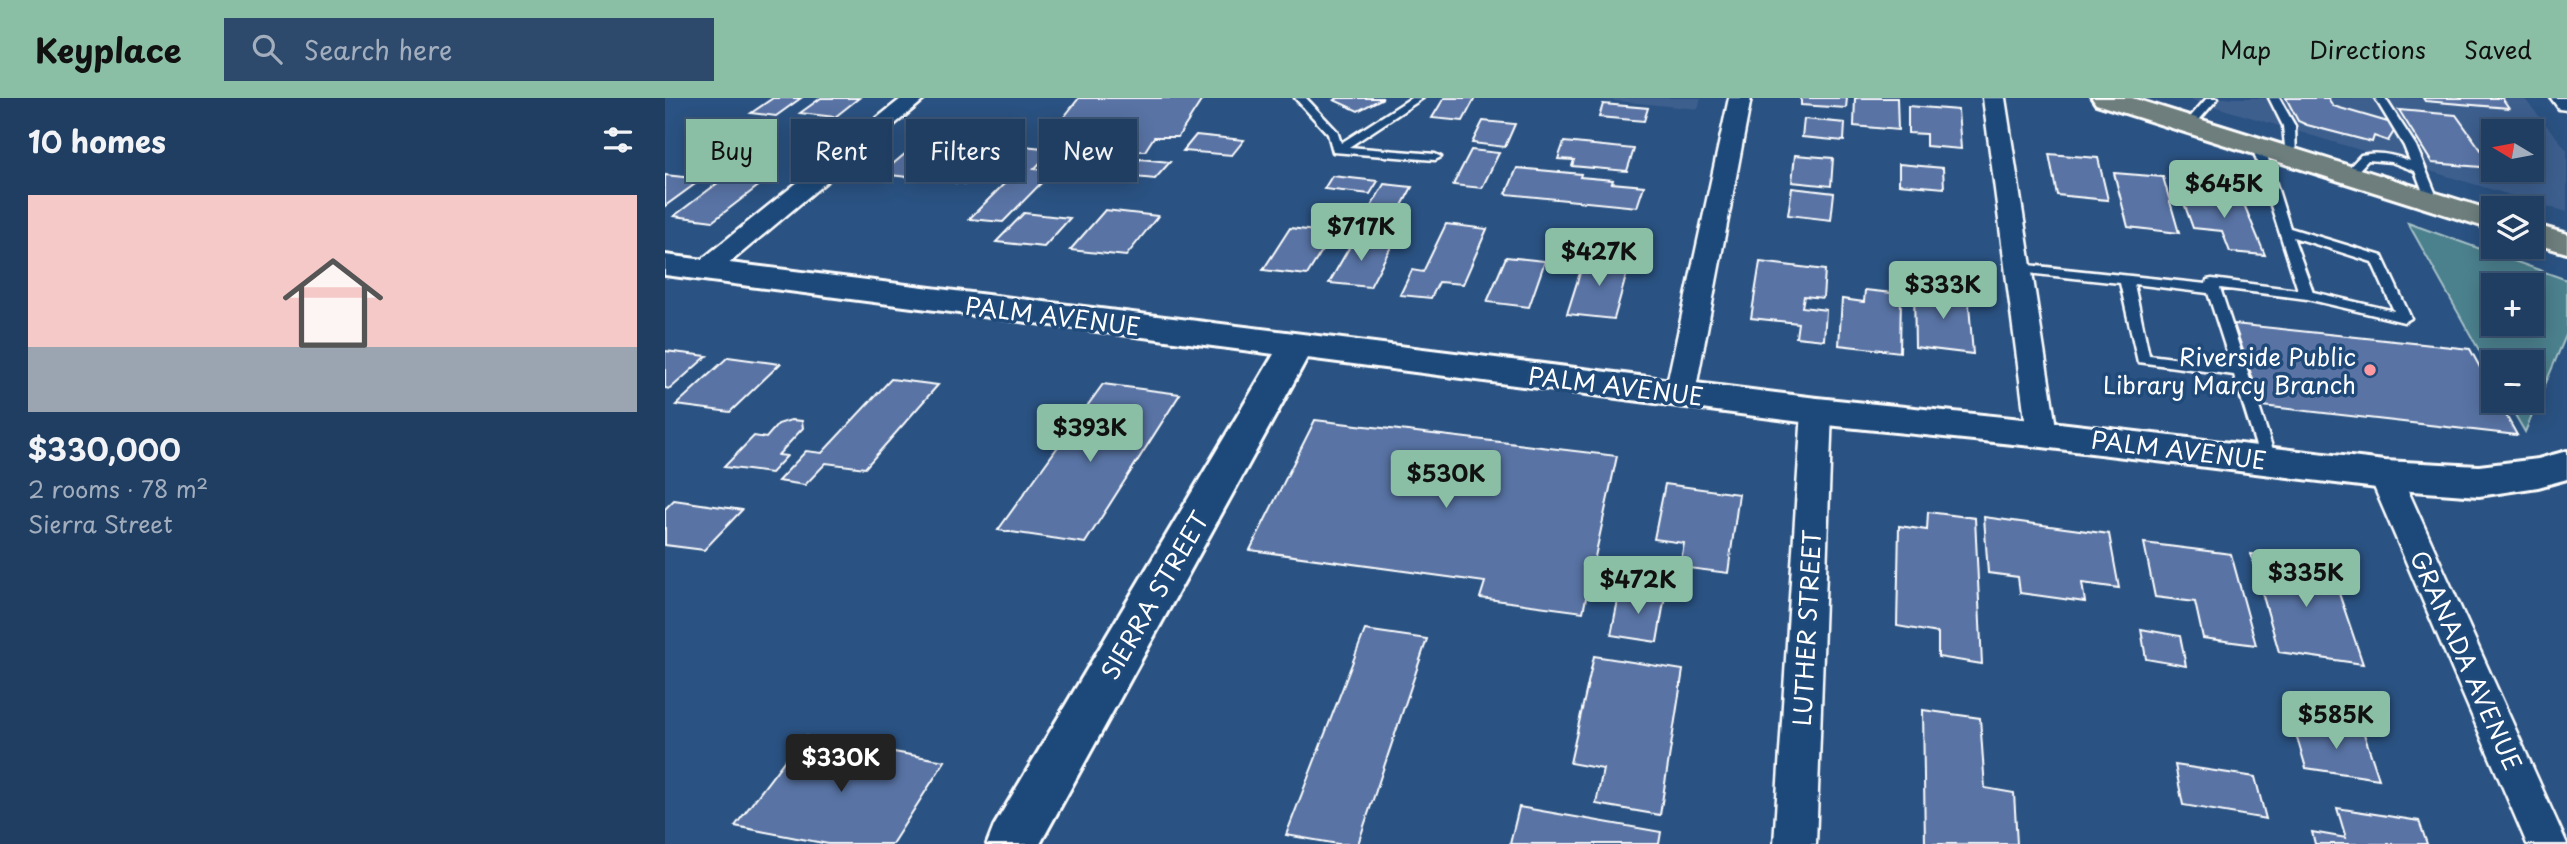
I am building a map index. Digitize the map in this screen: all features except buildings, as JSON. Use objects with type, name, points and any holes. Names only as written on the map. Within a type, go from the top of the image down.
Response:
[{"type":"main road","points":[[2105,98],[2481,217]]},
{"type":"main road","points":[[2544,237],[2567,244]]},
{"type":"street","points":[[705,270],[915,98]]},
{"type":"street","points":[[1680,393],[1740,98]]},
{"type":"street","points":[[1994,98],[2042,434]]},
{"type":"street","points":[[2562,98],[2567,104]]},
{"type":"street","name":"PALM AVENUE","points":[[665,265],[1817,411],[2267,459],[2385,475],[2479,481],[2538,473],[2567,465]]},
{"type":"street","name":"SIERRA STREET","points":[[1012,844],[1296,346]]},
{"type":"street","name":"LUTHER STREET","points":[[1795,844],[1817,411]]},
{"type":"street","name":"GRANADA AVENUE","points":[[2385,475],[2548,844]]},
{"type":"lane","points":[[1300,98],[1333,133],[1336,150]]},
{"type":"lane","points":[[1336,150],[1418,98]]},
{"type":"lane","points":[[2190,124],[2213,98]]},
{"type":"lane","points":[[2274,98],[2289,126],[2292,157]]},
{"type":"lane","points":[[2380,98],[2410,146],[2433,202]]},
{"type":"lane","points":[[2258,146],[2307,295]]},
{"type":"lane","points":[[1336,150],[1435,157]]},
{"type":"lane","points":[[2348,175],[2365,157],[2379,156],[2401,160],[2419,169]]},
{"type":"lane","points":[[2267,459],[2212,283],[2307,295],[2404,318],[2377,259],[2284,230]]},
{"type":"lane","points":[[2018,268],[2214,289]]},
{"type":"lane","points":[[2126,280],[2143,359],[2239,371]]},
{"type":"shaded area","points":[[1585,98],[1701,98],[1698,109]]},
{"type":"shaded area","points":[[2186,98],[2524,98],[2541,119],[2481,119],[2481,182],[2545,182],[2545,123],[2567,150],[2567,212],[2544,205],[2544,196],[2514,196]]},
{"type":"green space","points":[[2408,223],[2481,249],[2481,259],[2508,259],[2567,280],[2567,333],[2544,387],[2544,350],[2481,350],[2481,354]]},
{"type":"green space","points":[[2514,413],[2533,413],[2525,432]]},
{"type":"place","name":"Riverside Public Library Marcy Branch","points":[[2370,370]]}]
